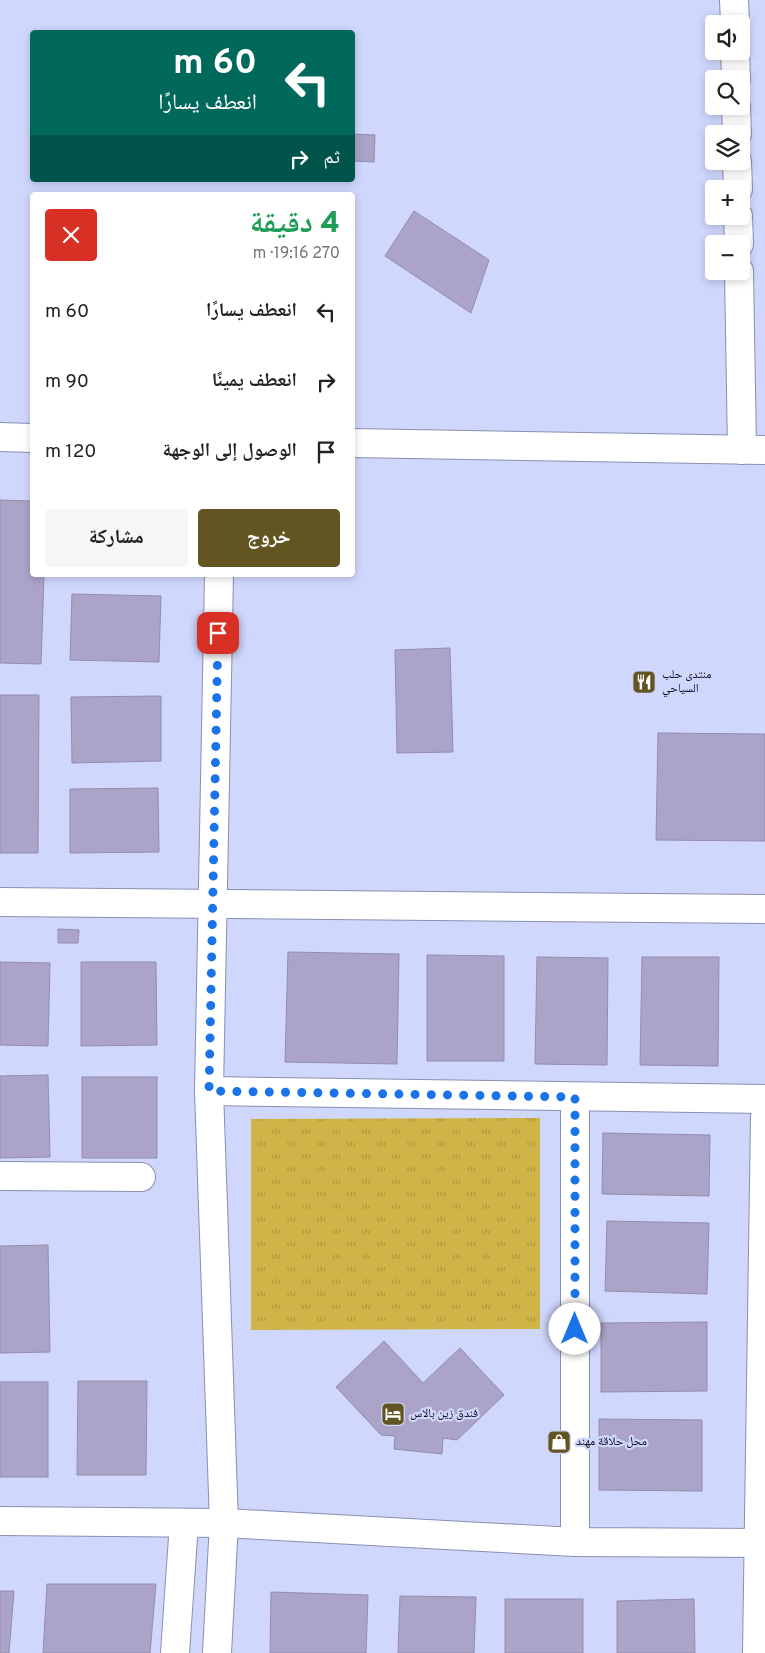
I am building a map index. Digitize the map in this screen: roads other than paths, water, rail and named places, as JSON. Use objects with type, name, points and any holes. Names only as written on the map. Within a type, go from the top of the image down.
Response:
[{"type":"street","points":[[734,0],[735,15]]},
{"type":"street","points":[[355,443],[754,450],[740,280]]},
{"type":"street","points":[[0,437],[30,438]]},
{"type":"street","points":[[217,1653],[224,1523],[209,1091],[219,577]]},
{"type":"street","points":[[0,902],[765,909]]},
{"type":"street","points":[[209,1091],[765,1099]]},
{"type":"street","points":[[575,1097],[575,1542]]},
{"type":"street","points":[[757,1653],[762,1543],[765,1117]]},
{"type":"street","points":[[0,1176],[141,1177]]},
{"type":"street","points":[[0,1522],[224,1523],[575,1542],[762,1543]]},
{"type":"street","points":[[174,1653],[184,1523]]},
{"type":"place","name":"منتدى حلب السياحي","points":[[644,682]]},
{"type":"place","name":"فندق زين بالاس","points":[[393,1414]]},
{"type":"place","name":"محل حلاقة مهند","points":[[559,1442]]}]
